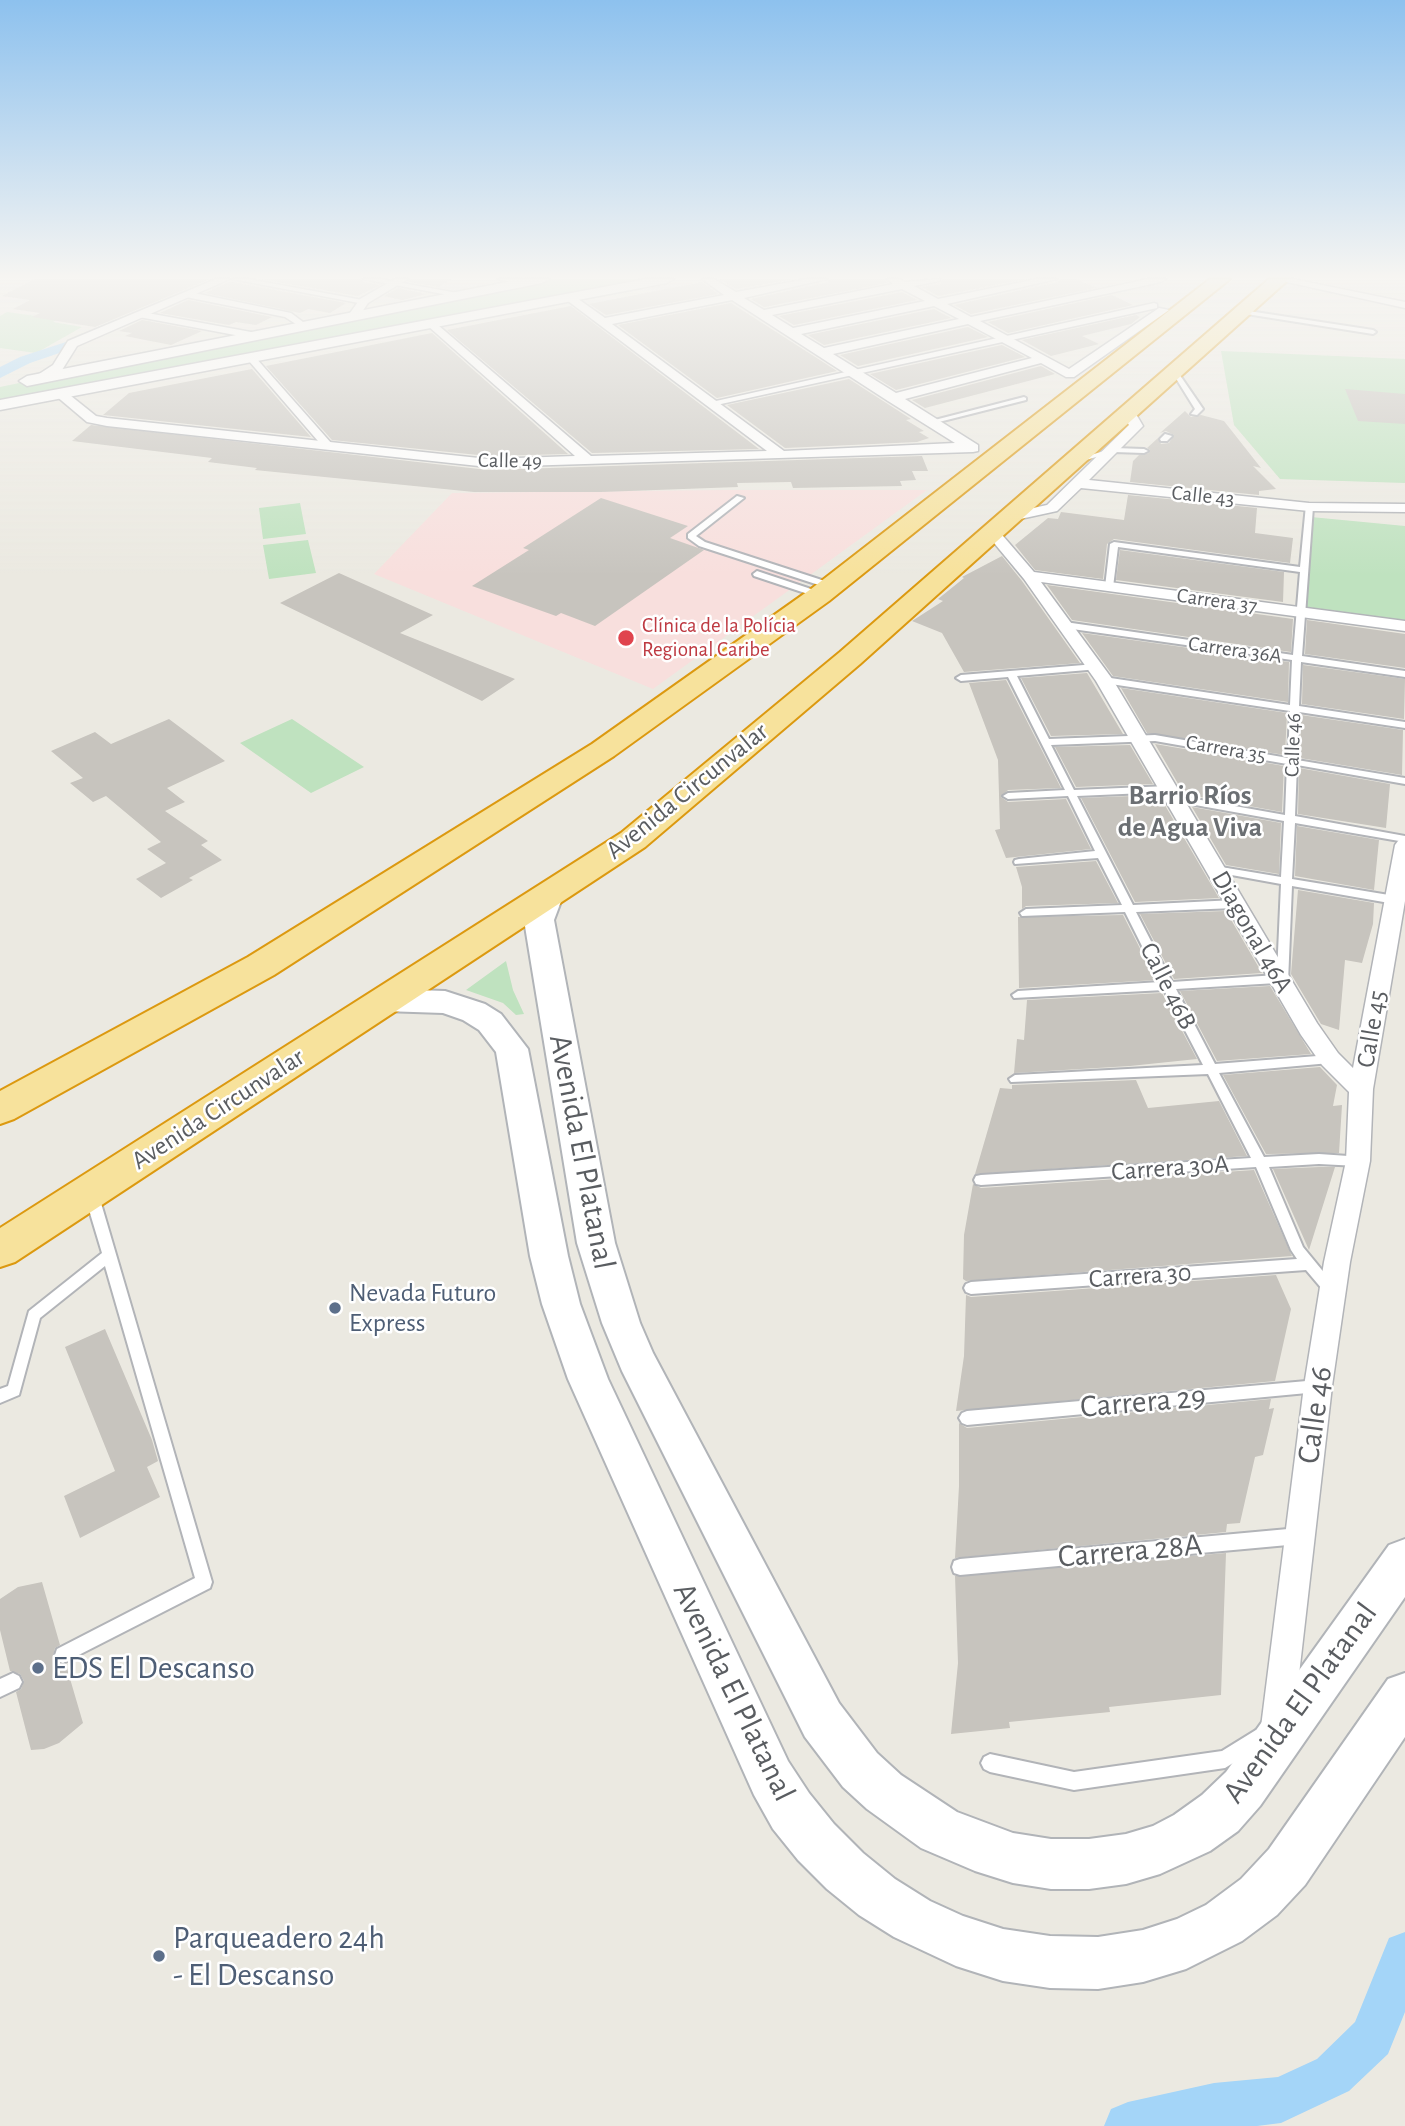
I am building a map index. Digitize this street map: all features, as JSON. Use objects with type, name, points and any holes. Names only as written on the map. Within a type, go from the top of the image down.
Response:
[{"type":"highway","points":[[0,1109],[261,966],[603,750],[826,590],[985,451],[1078,378]]},
{"type":"highway","name":"Avenida Circunvalar","points":[[0,1250],[633,841],[850,658],[1002,524],[1075,473],[1128,412],[1168,378]]},
{"type":"main road","name":"Avenida El Platanal","points":[[548,896],[539,920],[587,1199],[609,1288],[636,1359],[822,1720],[860,1770],[911,1812],[939,1830],[975,1846],[1013,1858],[1051,1864],[1089,1864],[1126,1859],[1160,1849],[1192,1833],[1220,1813],[1243,1788],[1276,1732],[1405,1560]]},
{"type":"main road","name":"Avenida El Platanal","points":[[384,1000],[445,1002],[474,1012],[490,1022],[512,1049],[549,1256],[561,1304],[587,1379],[771,1778],[791,1811],[816,1842],[845,1871],[877,1897],[912,1919],[957,1940],[1003,1955],[1038,1961],[1098,1963],[1143,1956],[1186,1943],[1224,1923],[1250,1904],[1287,1867],[1405,1696]]},
{"type":"street","points":[[13,383],[38,378]]},
{"type":"street","points":[[0,405],[150,378]]},
{"type":"street","points":[[269,378],[328,446]]},
{"type":"street","points":[[494,378],[588,461]]},
{"type":"street","points":[[678,378],[781,455]]},
{"type":"street","points":[[712,404],[830,378]]},
{"type":"street","points":[[862,378],[931,422],[985,451]]},
{"type":"street","points":[[893,398],[970,378]]},
{"type":"street","name":"Calle 49","points":[[61,395],[92,419],[107,422],[488,463],[985,451]]},
{"type":"street","points":[[1075,473],[1114,450],[1136,426],[1128,412]]},
{"type":"street","name":"Calle 43","points":[[1075,473],[1309,507],[1405,508]]},
{"type":"street","name":"Diagonal 46A","points":[[1002,524],[1014,558],[1100,674],[1281,982],[1330,1059],[1361,1089]]},
{"type":"street","points":[[965,557],[985,554],[1014,558]]},
{"type":"street","name":"Carrera 37","points":[[1029,576],[1405,626]]},
{"type":"street","name":"Calle 45","points":[[1361,1089],[1405,845]]},
{"type":"street","name":"Calle 46","points":[[1276,1732],[1318,1386],[1358,1161],[1361,1089]]},
{"type":"lane","points":[[1179,378],[1199,409],[1195,414]]},
{"type":"lane","points":[[931,422],[1024,399]]},
{"type":"lane","points":[[1075,473],[1114,450],[1144,451]]},
{"type":"lane","points":[[740,498],[691,536],[702,544],[769,565],[826,590]]},
{"type":"lane","name":"Calle 46","points":[[1281,982],[1294,708],[1309,507]]},
{"type":"lane","points":[[1109,587],[1114,544],[1304,570]]},
{"type":"lane","points":[[757,575],[826,590]]},
{"type":"lane","name":"Carrera 36A","points":[[1065,625],[1405,674]]},
{"type":"lane","points":[[961,678],[1012,674],[1100,674],[1405,725]]},
{"type":"lane","name":"Calle 46B","points":[[1012,674],[1129,910],[1260,1162],[1297,1250],[1333,1292]]},
{"type":"lane","name":"Carrera 35","points":[[1046,742],[1137,737],[1179,741],[1405,780]]},
{"type":"lane","points":[[1008,796],[1071,792],[1170,793],[1405,839]]},
{"type":"lane","points":[[1019,862],[1101,854]]},
{"type":"lane","points":[[1215,869],[1395,900]]},
{"type":"lane","points":[[1026,913],[1235,904]]},
{"type":"lane","points":[[1018,995],[1281,982]]},
{"type":"lane","points":[[1015,1079],[1211,1069],[1330,1059]]},
{"type":"lane","name":"Carrera 30A","points":[[981,1180],[1319,1159],[1358,1161]]},
{"type":"lane","points":[[63,1655],[204,1582],[90,1192]]},
{"type":"lane","points":[[0,1396],[14,1390],[34,1315],[109,1255]]},
{"type":"lane","name":"Carrera 30","points":[[971,1288],[1308,1264]]},
{"type":"lane","name":"Carrera 29","points":[[967,1418],[1318,1386]]},
{"type":"lane","name":"Carrera 28A","points":[[960,1567],[1299,1536]]},
{"type":"lane","points":[[990,1763],[1074,1781],[1225,1759],[1276,1732]]},
{"type":"shaded area","name":"Clínica de la Polícia Regional Caribe","points":[[927,490],[653,689],[374,574],[452,493]]},
{"type":"green space","points":[[42,378],[144,378],[0,404],[0,387]]},
{"type":"green space","points":[[1226,378],[1405,378],[1405,483],[1280,479],[1234,425]]},
{"type":"green space","points":[[300,503],[306,534],[263,539],[259,508]]},
{"type":"green space","points":[[1311,517],[1405,526],[1405,620],[1307,607]]},
{"type":"green space","points":[[308,540],[316,573],[269,579],[263,545]]},
{"type":"green space","points":[[292,719],[364,767],[311,793],[240,743]]},
{"type":"green space","points":[[506,961],[513,990],[524,1014],[516,1015],[503,1003],[466,990]]},
{"type":"building","points":[[205,378],[260,378],[311,437],[103,415],[129,393]]},
{"type":"building","points":[[277,378],[483,378],[568,454],[488,456],[332,440]]},
{"type":"building","points":[[504,378],[666,378],[759,449],[592,453]]},
{"type":"building","points":[[690,378],[805,378],[717,398]]},
{"type":"building","points":[[877,378],[942,378],[896,390]]},
{"type":"building","points":[[995,378],[1039,378],[925,408],[912,400]]},
{"type":"building","points":[[849,379],[911,419],[906,420],[924,431],[919,432],[929,438],[917,442],[785,448],[727,405]]},
{"type":"building","points":[[1345,389],[1405,394],[1405,424],[1358,421]]},
{"type":"building","points":[[1185,411],[1191,417],[1201,415],[1224,421],[1261,468],[1253,466],[1276,489],[1259,491],[1259,495],[1130,482],[1133,461],[1139,455],[1149,453],[1147,448],[1158,438],[1161,444],[1169,443],[1174,435],[1166,431],[1160,433]]},
{"type":"building","points":[[91,425],[488,470],[922,456],[928,471],[912,471],[916,480],[900,481],[902,486],[793,488],[791,482],[737,483],[738,487],[601,492],[474,492],[255,470],[257,468],[208,462],[212,458],[72,441]]},
{"type":"building","points":[[1128,495],[1257,508],[1255,533],[1293,538],[1290,563],[1114,539],[1107,544],[1103,579],[1035,570],[1015,545],[1048,518],[1058,519],[1061,512],[1124,520]]},
{"type":"building","points":[[601,498],[688,526],[670,538],[704,550],[595,626],[561,613],[556,616],[472,586],[529,550],[523,548]]},
{"type":"building","points":[[1120,550],[1284,572],[1283,602],[1116,580]]},
{"type":"building","points":[[1002,556],[1080,663],[964,672],[942,633],[912,621],[943,601],[938,599],[964,578],[962,577]]},
{"type":"building","points":[[339,573],[433,615],[400,633],[515,679],[482,701],[280,603]]},
{"type":"building","points":[[1047,585],[1293,619],[1291,652],[1072,620]]},
{"type":"building","points":[[1307,620],[1405,634],[1405,668],[1305,654]]},
{"type":"building","points":[[1082,633],[1289,662],[1288,702],[1113,676]]},
{"type":"building","points":[[1303,665],[1405,679],[1404,719],[1302,704]]},
{"type":"building","points":[[1087,673],[1123,734],[1051,736],[1021,678]]},
{"type":"building","points":[[1006,680],[1061,788],[1008,790],[1001,797],[1008,802],[1066,799],[1091,849],[1006,858],[995,830],[1000,829],[998,760],[969,683]]},
{"type":"building","points":[[1121,688],[1287,713],[1285,755],[1147,733]]},
{"type":"building","points":[[1301,715],[1403,730],[1402,775],[1300,758]]},
{"type":"building","points":[[169,719],[225,761],[167,788],[185,802],[165,811],[208,841],[201,845],[222,860],[189,878],[193,880],[161,898],[136,879],[166,863],[147,849],[161,842],[106,796],[93,802],[70,783],[83,778],[51,751],[95,732],[111,744]]},
{"type":"building","points":[[1155,744],[1284,766],[1282,812],[1184,794]]},
{"type":"building","points":[[1130,745],[1153,784],[1076,787],[1055,747]]},
{"type":"building","points":[[1299,768],[1390,784],[1386,828],[1298,814]]},
{"type":"building","points":[[1159,795],[1219,898],[1135,902],[1081,798]]},
{"type":"building","points":[[1192,807],[1281,823],[1279,874],[1226,865]]},
{"type":"building","points":[[1297,826],[1379,840],[1374,890],[1295,876]]},
{"type":"building","points":[[1096,861],[1118,903],[1026,906],[1022,909],[1022,887],[1016,867]]},
{"type":"building","points":[[1298,890],[1374,903],[1373,924],[1362,963],[1345,960],[1339,1030],[1321,1024],[1291,974]]},
{"type":"building","points":[[1226,911],[1262,973],[1174,979],[1140,914]]},
{"type":"building","points":[[1123,915],[1156,980],[1019,988],[1018,917]]},
{"type":"building","points":[[1270,986],[1311,1054],[1217,1061],[1180,991]]},
{"type":"building","points":[[1162,993],[1197,1059],[1014,1073],[1017,1039],[1024,1040],[1027,1000]]},
{"type":"building","points":[[1320,1067],[1337,1085],[1333,1106],[1342,1105],[1339,1153],[1266,1154],[1223,1075]]},
{"type":"building","points":[[1136,1080],[1148,1108],[1219,1101],[1247,1156],[975,1174],[1000,1088],[1012,1089],[1012,1085]]},
{"type":"building","points":[[1335,1167],[1309,1250],[1273,1169]]},
{"type":"building","points":[[1254,1170],[1292,1256],[966,1281],[963,1279],[964,1235],[973,1184],[981,1188]]},
{"type":"building","points":[[1276,1275],[1291,1309],[1275,1381],[956,1411],[964,1356],[966,1295],[971,1297]]},
{"type":"building","points":[[105,1329],[152,1440],[158,1461],[147,1467],[160,1497],[80,1538],[64,1496],[115,1471],[65,1347]]},
{"type":"building","points":[[1271,1399],[1269,1409],[1274,1408],[1263,1455],[1255,1457],[1240,1523],[1227,1524],[1226,1532],[955,1558],[959,1423],[967,1428]]},
{"type":"building","points":[[1226,1553],[1221,1695],[1109,1707],[1110,1712],[1009,1722],[1010,1728],[951,1734],[958,1663],[955,1576]]},
{"type":"building","name":"EDS El Descanso","points":[[42,1582],[60,1645],[55,1648],[53,1656],[56,1663],[66,1665],[83,1723],[59,1743],[44,1749],[31,1750],[16,1692],[21,1689],[24,1681],[20,1674],[10,1671],[0,1630],[0,1599],[18,1587]]},
{"type":"waterway","points":[[1128,2126],[1214,2107],[1281,2100],[1333,2075],[1372,2038],[1405,1954]]},
{"type":"place","name":"Clínica de la Polícia Regional Caribe","points":[[626,638]]},
{"type":"place","name":"Nevada Futuro Express","points":[[335,1308]]},
{"type":"place","name":"EDS El Descanso","points":[[38,1668]]},
{"type":"place","name":"Parqueadero 24h - El Descanso","points":[[159,1956]]},
{"type":"district","name":"Barrio Ríos de Agua Viva","points":[[1190,812]]}]
